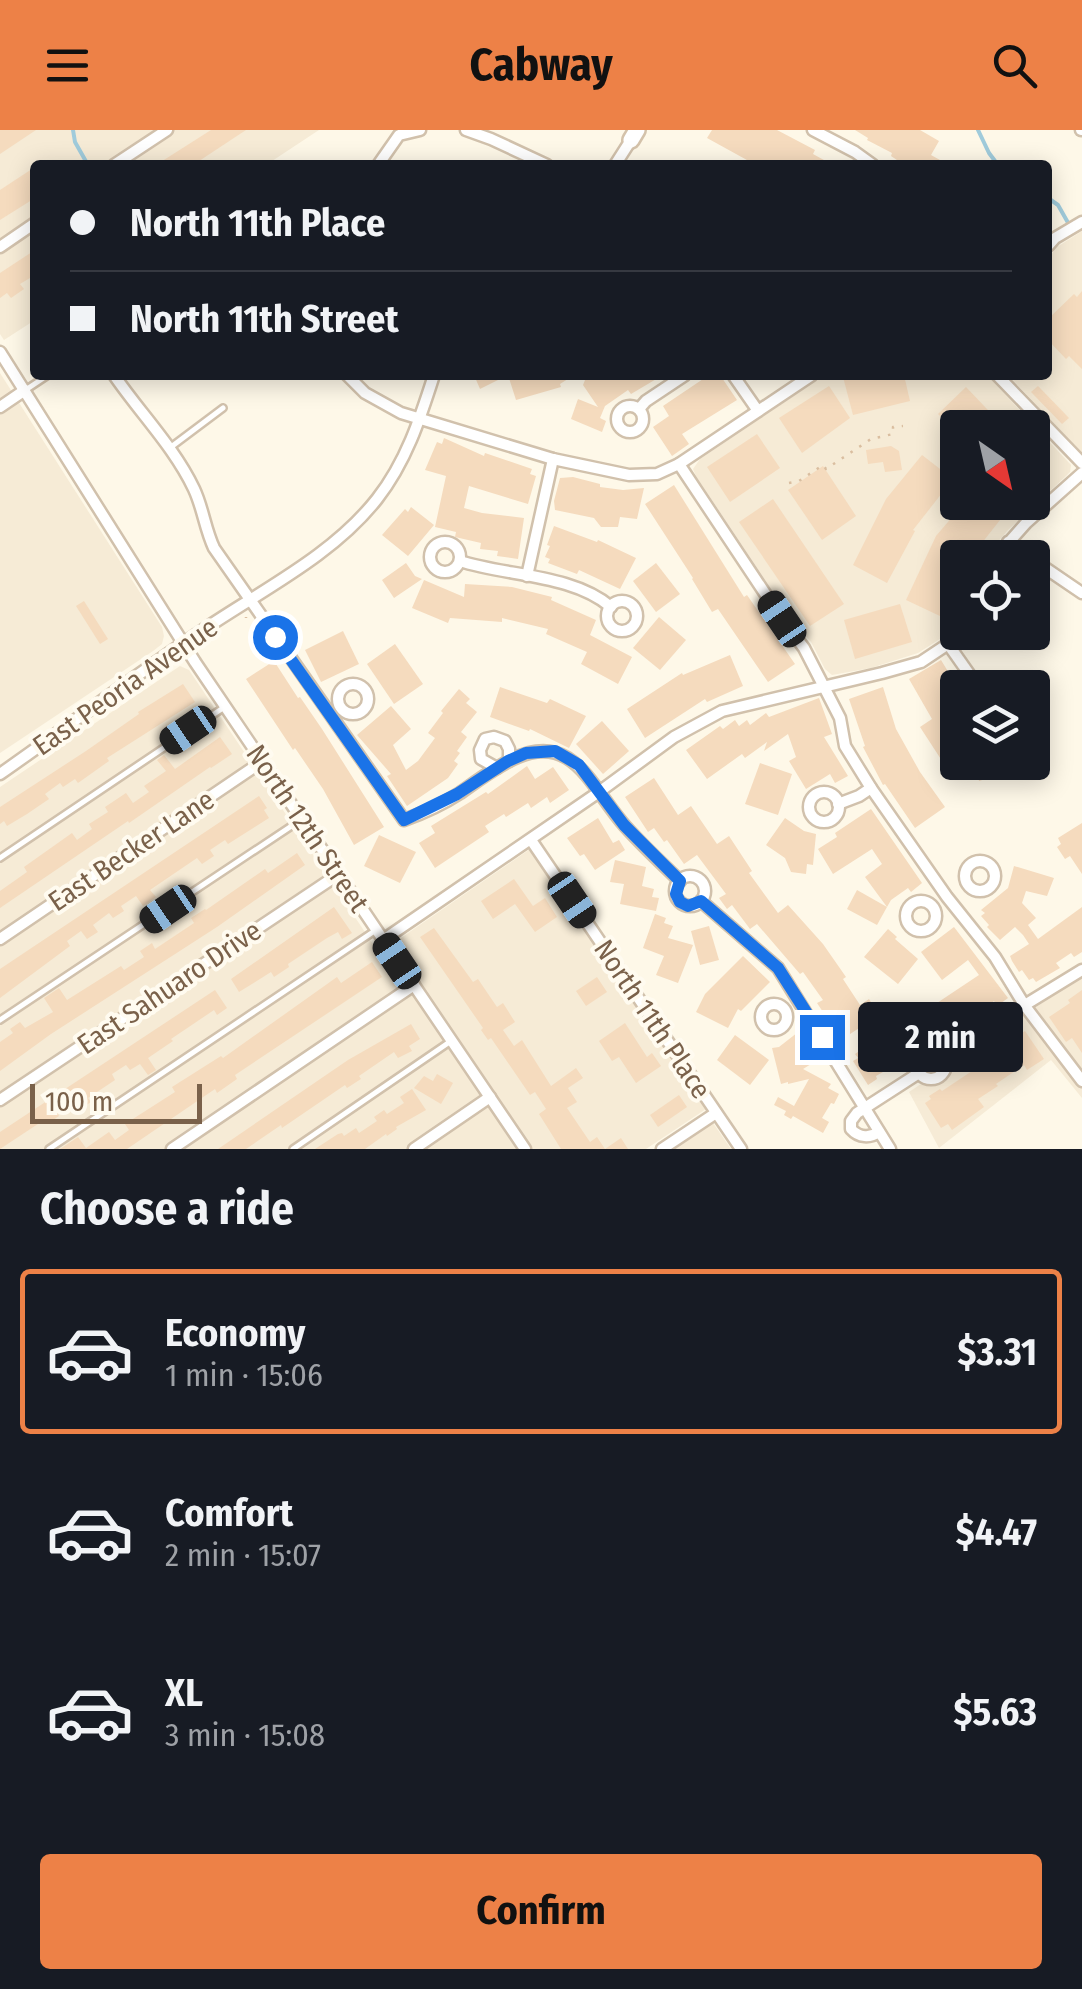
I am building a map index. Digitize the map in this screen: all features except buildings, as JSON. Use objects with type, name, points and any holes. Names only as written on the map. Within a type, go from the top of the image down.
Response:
[{"type":"street","points":[[122,160],[167,130]]},
{"type":"street","points":[[382,160],[399,135],[420,130]]},
{"type":"street","points":[[466,130],[536,160]]},
{"type":"street","points":[[813,130],[866,160]]},
{"type":"street","points":[[617,160],[635,134]]},
{"type":"street","points":[[1052,242],[1082,222]]},
{"type":"street","points":[[0,247],[30,227]]},
{"type":"street","name":"North 12th Street","points":[[0,352],[184,644],[525,1149]]},
{"type":"street","points":[[118,380],[194,488],[214,548],[248,600],[336,710],[404,820],[457,794],[508,761],[526,753],[555,751],[579,765],[624,825],[680,881]]},
{"type":"street","points":[[352,380],[386,406],[420,418],[552,459],[629,475],[657,474],[678,464],[804,380]]},
{"type":"street","name":"East Peoria Avenue","points":[[0,774],[339,538],[364,515],[398,469],[432,380]]},
{"type":"street","points":[[638,409],[677,380]]},
{"type":"street","points":[[736,380],[758,411]]},
{"type":"street","points":[[1003,380],[1082,464]]},
{"type":"street","points":[[0,407],[25,390]]},
{"type":"street","points":[[527,576],[552,459]]},
{"type":"street","points":[[678,464],[804,648],[840,718],[845,746],[872,788],[946,898],[995,957],[1082,1081]]},
{"type":"street","points":[[1010,540],[1082,473]]},
{"type":"street","points":[[460,561],[572,587],[610,607]]},
{"type":"street","points":[[1050,571],[1082,593]]},
{"type":"street","points":[[380,935],[531,840],[674,737],[722,711],[920,662],[940,649]]},
{"type":"street","points":[[496,768],[481,759],[485,740],[494,736],[505,741],[508,761]]},
{"type":"street","name":"East Becker Lane","points":[[0,939],[263,761]]},
{"type":"street","points":[[838,804],[872,788]]},
{"type":"street","name":"North 11th Place","points":[[531,840],[741,1149]]},
{"type":"street","name":"East Sahuaro Drive","points":[[0,1100],[339,874]]},
{"type":"street","points":[[692,876],[700,880],[705,893],[701,901],[688,906],[680,902],[676,894],[680,881],[692,876]]},
{"type":"street","points":[[933,907],[968,884]]},
{"type":"street","points":[[701,901],[778,968],[890,1149]]},
{"type":"street","points":[[943,1055],[1082,970]]},
{"type":"street","points":[[172,1149],[414,986]]},
{"type":"street","points":[[784,1010],[799,998]]},
{"type":"street","points":[[932,1049],[943,1055],[946,1064],[940,1076],[931,1079],[919,1073],[916,1065],[920,1054],[932,1049]]},
{"type":"street","points":[[879,1132],[857,1135],[852,1129],[853,1118],[919,1073]]},
{"type":"street","points":[[414,1149],[490,1097]]},
{"type":"street","points":[[662,1149],[716,1112]]},
{"type":"lane","points":[[25,390],[40,380]]},
{"type":"lane","points":[[169,448],[223,408]]},
{"type":"lane","points":[[0,858],[225,706]]},
{"type":"lane","points":[[0,1020],[302,819]]},
{"type":"lane","points":[[49,1149],[380,935]]},
{"type":"lane","points":[[293,1149],[451,1040]]},
{"type":"path","points":[[789,482],[799,481],[823,465],[826,469],[871,439],[892,434],[892,426],[903,426]]},
{"type":"shaded area","points":[[0,130],[319,130],[274,160],[30,160],[30,323],[4,340],[0,334]]},
{"type":"shaded area","points":[[1082,231],[1082,453],[1050,419],[1050,410],[1041,410],[1013,380],[1052,380],[1052,254]]},
{"type":"shaded area","points":[[0,373],[162,627],[164,636],[162,644],[153,651],[0,753]]},
{"type":"shaded area","points":[[818,380],[992,380],[1020,410],[940,410],[940,520],[1019,520],[999,540],[940,540],[940,639],[918,653],[871,668],[832,675],[825,669],[811,642],[793,622],[693,469],[700,459]]},
{"type":"shaded area","points":[[1050,442],[1071,465],[1070,472],[1050,491]]},
{"type":"shaded area","points":[[180,666],[189,670],[379,953],[530,849],[706,1109],[646,1149],[0,1149],[0,787]]},
{"type":"shaded area","points":[[1082,976],[1082,1098],[1051,1060],[939,1148],[909,1092]]},
{"type":"shaded area","points":[[713,1123],[731,1149],[675,1149]]},
{"type":"waterway","points":[[73,130],[85,160]]},
{"type":"waterway","points":[[978,130],[994,160]]},
{"type":"waterway","points":[[1052,201],[1071,228]]},
{"type":"route","points":[[275,637],[404,820],[424,813],[526,753],[555,751],[579,765],[624,825],[680,881],[676,889],[680,902],[688,906],[701,901],[778,968],[822,1037]]}]
